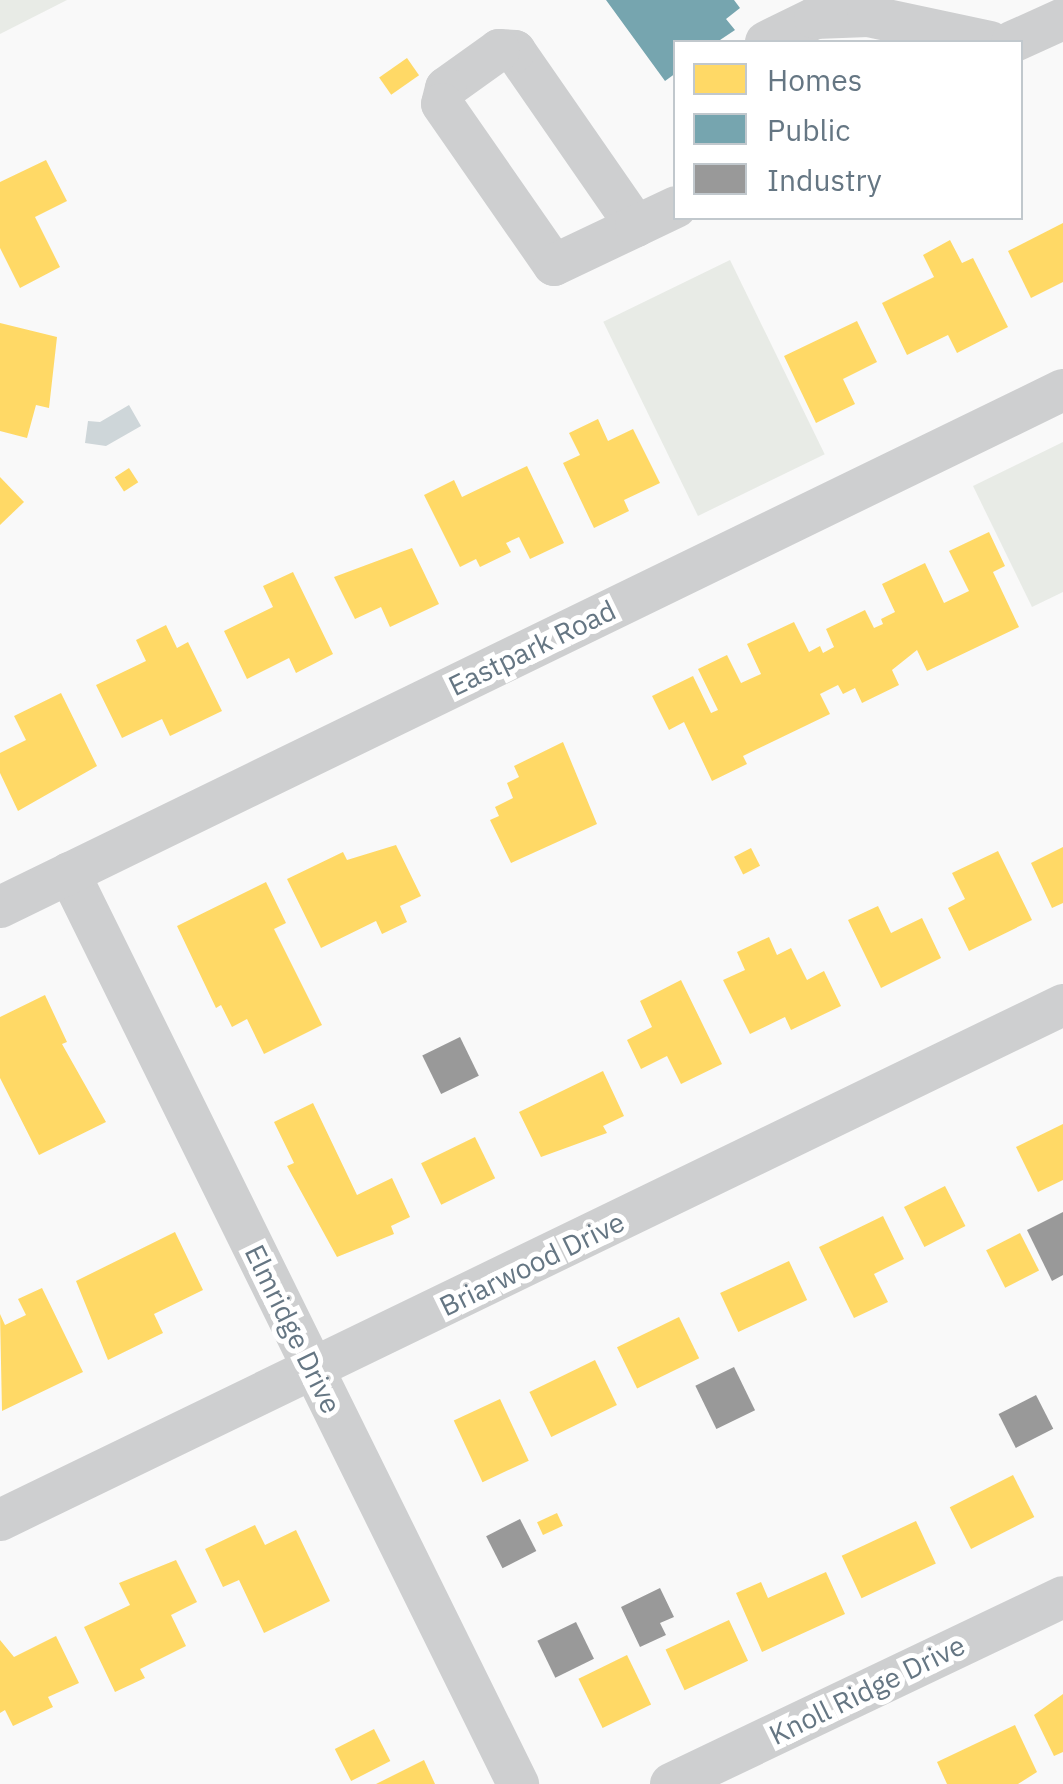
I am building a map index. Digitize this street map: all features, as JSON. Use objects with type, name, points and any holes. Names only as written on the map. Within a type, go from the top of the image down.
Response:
[{"type":"street","points":[[770,40],[815,18],[868,16],[981,40]]},
{"type":"street","points":[[1016,40],[1063,19]]},
{"type":"street","points":[[636,226],[516,52],[498,50],[446,88],[442,104],[554,264],[636,226],[673,208]]},
{"type":"street","name":"Eastpark Road","points":[[0,906],[1063,390]]},
{"type":"street","name":"Elmridge Drive","points":[[69,873],[518,1784]]},
{"type":"street","name":"Briarwood Drive","points":[[0,1520],[1063,1005]]},
{"type":"street","name":"Knoll Ridge Drive","points":[[671,1784],[1063,1597]]},
{"type":"shaded area","points":[[0,0],[67,0],[0,34]]},
{"type":"shaded area","points":[[730,260],[825,454],[698,516],[603,322]]},
{"type":"shaded area","points":[[129,405],[141,426],[106,446],[85,443],[88,421],[100,422]]},
{"type":"shaded area","points":[[1063,442],[1063,592],[1032,607],[973,486]]},
{"type":"building: Homes","points":[[407,58],[419,75],[391,95],[379,78]]},
{"type":"building: Homes","points":[[46,160],[67,201],[35,217],[60,267],[20,288],[0,248],[0,182]]},
{"type":"building: Homes","points":[[1063,223],[1063,282],[1031,298],[1008,251]]},
{"type":"building: Homes","points":[[950,240],[962,263],[973,258],[1008,327],[957,353],[948,335],[907,355],[882,303],[934,277],[923,255]]},
{"type":"building: Homes","points":[[857,321],[877,362],[843,379],[855,404],[816,423],[784,356]]},
{"type":"building: Homes","points":[[0,323],[57,337],[49,408],[36,405],[27,438],[0,431]]},
{"type":"building: Homes","points":[[598,419],[608,441],[633,429],[660,483],[624,500],[629,511],[594,528],[563,463],[580,455],[569,433]]},
{"type":"building: Homes","points":[[527,466],[564,543],[530,559],[519,537],[506,543],[511,552],[480,567],[476,559],[460,567],[424,495],[454,480],[462,497]]},
{"type":"building: Homes","points":[[129,468],[138,482],[124,492],[115,477]]},
{"type":"building: Homes","points":[[0,477],[24,502],[0,525]]},
{"type":"building: Homes","points":[[989,532],[1005,566],[993,572],[1019,627],[927,671],[917,650],[892,670],[899,685],[862,703],[855,688],[843,694],[838,685],[820,694],[830,714],[743,756],[747,764],[712,781],[684,722],[669,730],[652,696],[693,676],[711,713],[718,710],[698,669],[727,655],[741,683],[761,674],[747,644],[794,622],[809,652],[820,646],[823,653],[834,647],[826,629],[865,610],[874,628],[883,624],[881,619],[895,612],[882,584],[925,563],[944,603],[969,591],[949,551]]},
{"type":"building: Homes","points":[[412,548],[439,604],[390,627],[381,607],[355,619],[334,577]]},
{"type":"building: Homes","points":[[293,572],[333,654],[296,673],[289,658],[247,679],[224,631],[273,607],[263,586]]},
{"type":"building: Homes","points":[[166,625],[177,648],[188,642],[222,711],[170,736],[162,719],[122,738],[96,685],[146,661],[136,640]]},
{"type":"building: Homes","points":[[61,693],[97,766],[18,811],[0,773],[0,753],[26,740],[14,716]]},
{"type":"building: Homes","points":[[563,742],[597,824],[511,863],[490,820],[499,816],[495,807],[513,798],[507,783],[519,777],[514,766]]},
{"type":"building: Homes","points":[[396,845],[421,896],[400,906],[407,922],[382,934],[376,921],[321,948],[287,879],[343,852],[347,860]]},
{"type":"building: Homes","points":[[1063,847],[1063,903],[1052,908],[1031,863]]},
{"type":"building: Homes","points":[[751,848],[760,866],[743,874],[734,857]]},
{"type":"building: Homes","points":[[998,851],[1032,920],[969,951],[948,908],[965,899],[952,873]]},
{"type":"building: Homes","points":[[266,882],[286,923],[274,929],[322,1025],[264,1054],[247,1019],[232,1027],[221,1005],[216,1008],[177,926]]},
{"type":"building: Homes","points":[[878,906],[891,933],[922,918],[941,958],[881,988],[848,920]]},
{"type":"building: Homes","points":[[769,937],[777,955],[791,948],[807,980],[824,971],[841,1006],[791,1030],[785,1017],[750,1034],[723,980],[745,970],[737,952]]},
{"type":"building: Homes","points":[[681,980],[722,1064],[681,1084],[667,1056],[641,1069],[627,1040],[652,1027],[640,1001]]},
{"type":"building: Homes","points":[[45,995],[67,1042],[62,1044],[106,1122],[39,1155],[0,1078],[0,1017]]},
{"type":"building: Homes","points":[[603,1071],[624,1116],[603,1126],[607,1133],[541,1157],[519,1112]]},
{"type":"building: Homes","points":[[313,1103],[357,1195],[392,1178],[410,1217],[391,1226],[394,1234],[337,1257],[287,1166],[294,1163],[274,1122]]},
{"type":"building: Homes","points":[[1063,1124],[1063,1180],[1038,1192],[1016,1147]]},
{"type":"building: Homes","points":[[475,1137],[495,1178],[441,1205],[421,1163]]},
{"type":"building: Homes","points":[[945,1186],[965,1226],[924,1247],[904,1207]]},
{"type":"building: Homes","points":[[883,1216],[904,1259],[874,1274],[888,1302],[854,1318],[819,1247]]},
{"type":"building: Homes","points":[[175,1232],[203,1290],[154,1314],[163,1333],[108,1360],[76,1281]]},
{"type":"building: Homes","points":[[1020,1233],[1039,1270],[1005,1288],[986,1250]]},
{"type":"building: Homes","points":[[789,1261],[807,1300],[738,1332],[720,1293]]},
{"type":"building: Homes","points":[[42,1288],[83,1372],[2,1411],[0,1314],[5,1325],[26,1315],[18,1299]]},
{"type":"building: Homes","points":[[679,1317],[699,1358],[637,1389],[617,1347]]},
{"type":"building: Homes","points":[[595,1360],[617,1405],[551,1437],[529,1392]]},
{"type":"building: Homes","points":[[500,1399],[529,1461],[483,1482],[454,1421]]},
{"type":"building: Homes","points":[[1013,1475],[1034,1517],[971,1549],[950,1507]]},
{"type":"building: Homes","points":[[557,1513],[563,1526],[543,1535],[537,1522]]},
{"type":"building: Homes","points":[[916,1521],[936,1564],[862,1598],[842,1556]]},
{"type":"building: Homes","points":[[255,1525],[265,1545],[296,1530],[330,1601],[264,1633],[239,1580],[223,1587],[205,1549]]},
{"type":"building: Homes","points":[[176,1560],[197,1602],[171,1615],[186,1646],[140,1669],[145,1678],[115,1692],[84,1627],[130,1605],[119,1583]]},
{"type":"building: Homes","points":[[826,1572],[845,1614],[762,1652],[736,1593],[761,1582],[768,1598]]},
{"type":"building: Homes","points":[[729,1620],[748,1661],[685,1690],[666,1650]]},
{"type":"building: Homes","points":[[56,1636],[79,1683],[48,1697],[53,1707],[13,1726],[5,1710],[0,1713],[0,1640],[14,1657]]},
{"type":"building: Homes","points":[[627,1655],[651,1704],[603,1728],[578,1679]]},
{"type":"building: Homes","points":[[1063,1694],[1063,1752],[1054,1756],[1034,1715]]},
{"type":"building: Homes","points":[[1015,1725],[1037,1772],[1018,1784],[947,1784],[937,1762]]},
{"type":"building: Homes","points":[[374,1729],[390,1761],[351,1781],[335,1749]]},
{"type":"building: Homes","points":[[424,1760],[435,1784],[376,1784]]},
{"type":"building: Public","points":[[606,0],[734,0],[740,8],[726,19],[735,30],[720,40],[673,40],[673,75],[665,81]]},
{"type":"building: Industry","points":[[460,1037],[479,1076],[441,1094],[422,1055]]},
{"type":"building: Industry","points":[[1063,1212],[1063,1275],[1052,1281],[1027,1230]]},
{"type":"building: Industry","points":[[734,1367],[755,1410],[716,1429],[695,1386]]},
{"type":"building: Industry","points":[[1036,1395],[1053,1429],[1016,1448],[999,1414]]},
{"type":"building: Industry","points":[[520,1519],[536,1551],[502,1568],[486,1536]]},
{"type":"building: Industry","points":[[660,1588],[674,1617],[660,1623],[666,1635],[640,1647],[621,1607]]},
{"type":"building: Industry","points":[[576,1622],[594,1659],[555,1678],[537,1641]]}]
